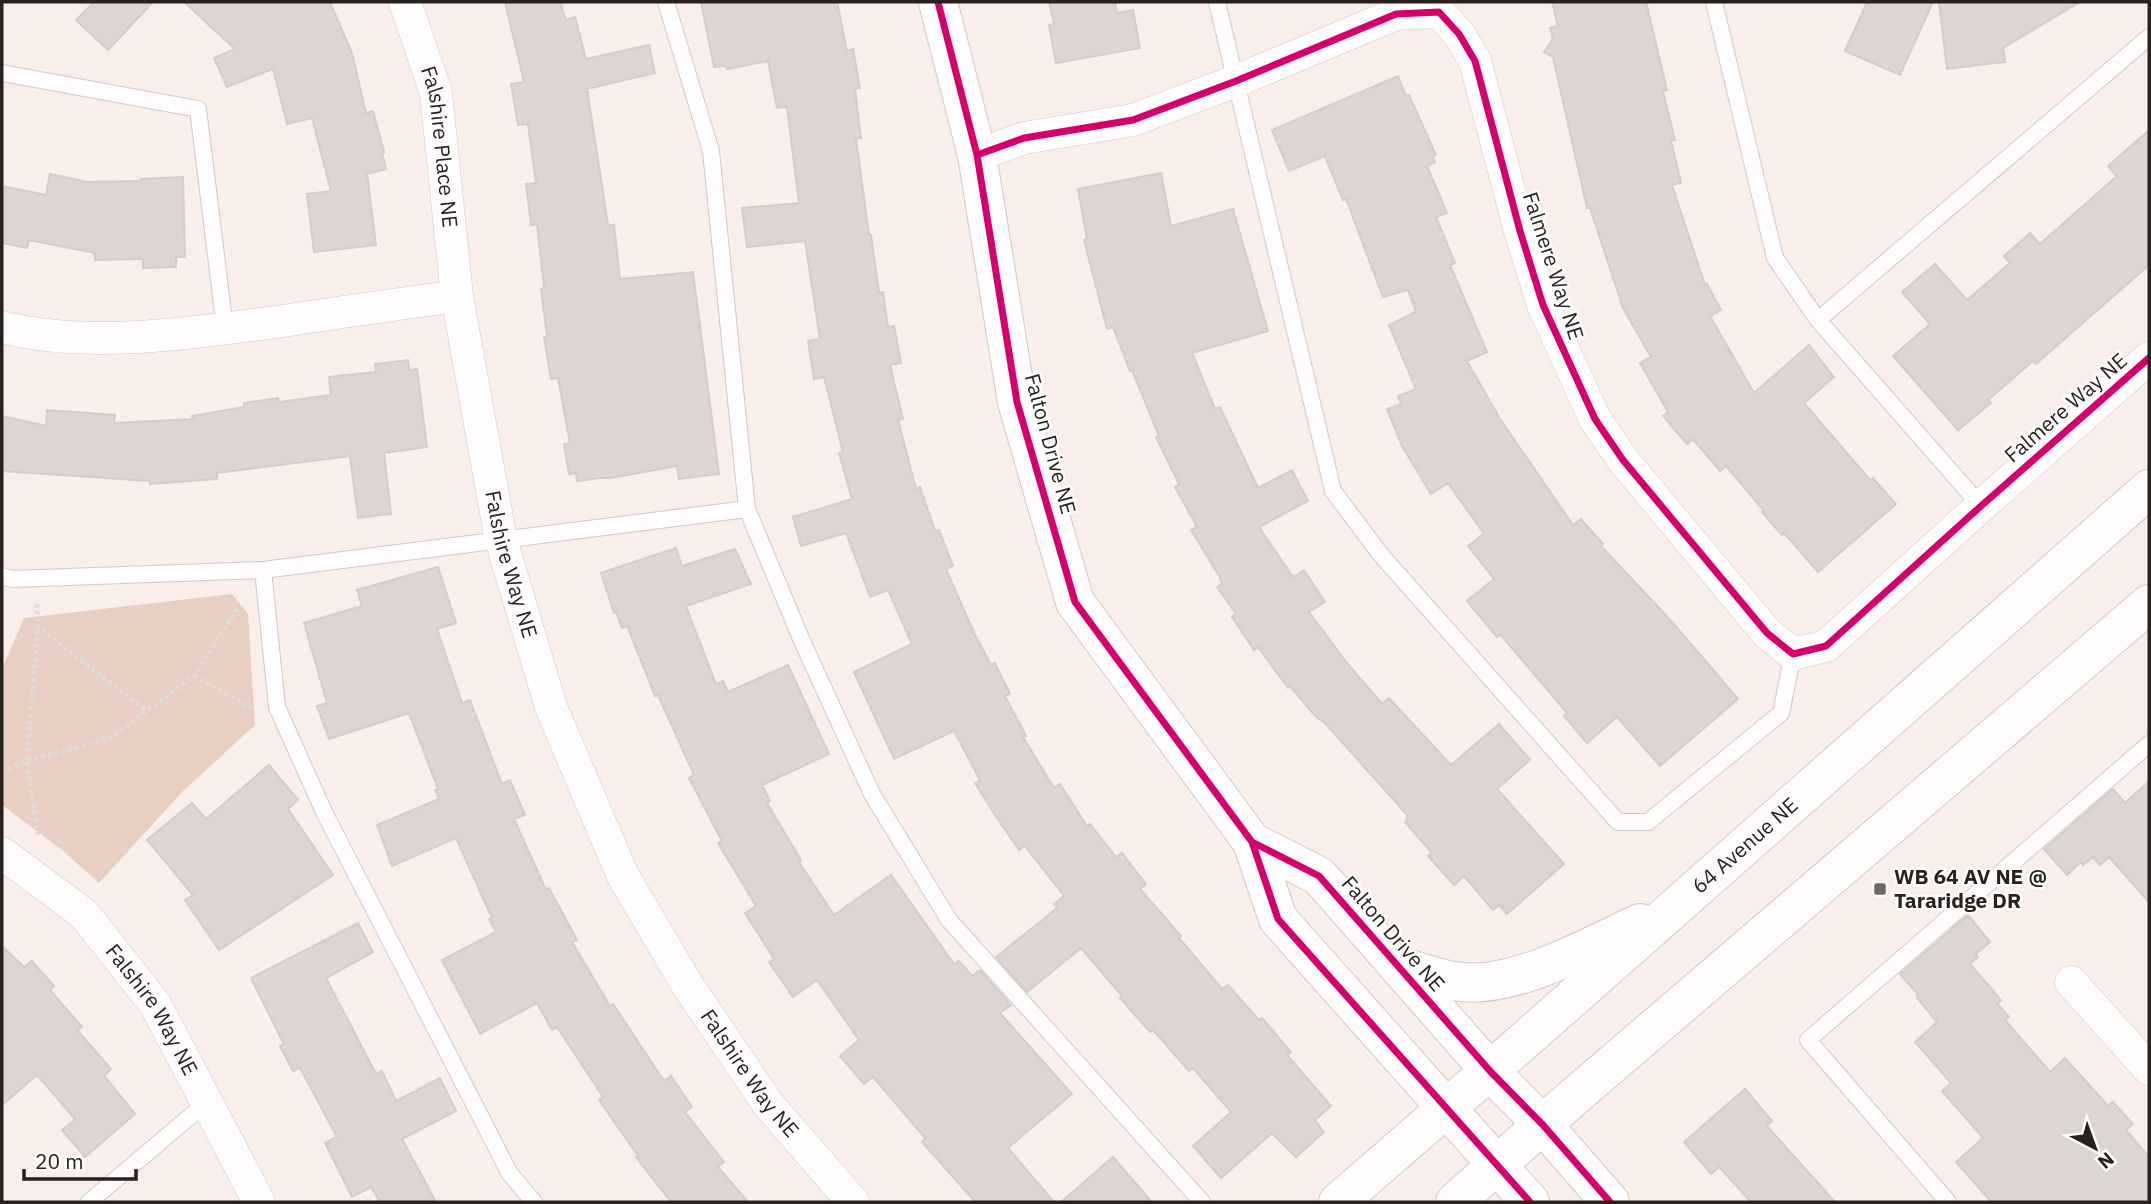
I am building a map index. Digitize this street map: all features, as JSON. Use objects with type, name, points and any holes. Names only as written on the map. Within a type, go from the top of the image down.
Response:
[{"type":"main road","name":"Falton Drive NE","points":[[938,2],[977,155],[1017,402],[1075,602],[1252,842],[1278,919],[1530,1202]]},
{"type":"main road","name":"64 Avenue NE","points":[[1338,1202],[2149,489]]},
{"type":"main road","points":[[1455,1202],[2149,604]]},
{"type":"main road","name":"Falton Drive NE","points":[[1252,842],[1319,876],[1610,1202]]},
{"type":"main road","points":[[1398,966],[1461,982],[1491,982],[1518,976],[1573,954],[1677,906]]},
{"type":"street","name":"Falshire Place NE","points":[[405,2],[436,93],[457,296]]},
{"type":"street","name":"Falmere Way NE","points":[[977,155],[1024,138],[1133,120],[1236,82],[1396,15],[1439,12],[1459,34],[1475,61],[1520,231],[1543,305],[1595,419],[1623,460],[1759,623],[1793,654],[1826,646],[2149,358]]},
{"type":"street","points":[[2,327],[29,334],[128,338],[225,329],[457,296]]},
{"type":"street","name":"Falshire Way NE","points":[[457,296],[501,540],[551,707],[623,876],[688,986],[768,1104],[853,1202]]},
{"type":"street","name":"Falshire Way NE","points":[[10,858],[84,914],[155,1004],[259,1202]]},
{"type":"street","points":[[2071,982],[2149,1069]]},
{"type":"lane","points":[[666,2],[711,151],[747,509],[802,641],[872,794],[949,920],[1202,1202]]},
{"type":"lane","points":[[1217,2],[1333,491],[1381,555],[1618,822],[1647,822],[1781,713],[1793,654]]},
{"type":"lane","points":[[1714,2],[1775,258],[1818,320],[1981,506]]},
{"type":"lane","points":[[1818,320],[2149,37]]},
{"type":"lane","points":[[2,73],[198,109],[225,329]]},
{"type":"lane","points":[[2,576],[12,579],[263,569],[747,509]]},
{"type":"lane","points":[[263,569],[276,707],[324,812],[510,1174],[534,1202]]},
{"type":"lane","points":[[1948,1202],[1808,1040],[2149,744]]},
{"type":"lane","points":[[89,1202],[206,1103]]},
{"type":"path","points":[[10,858],[38,840],[27,761],[38,627],[36,578]]},
{"type":"path","points":[[2,772],[27,761],[110,738],[194,676],[243,599],[265,590]]},
{"type":"path","points":[[38,627],[147,711]]},
{"type":"path","points":[[194,676],[254,709],[276,707]]},
{"type":"shaded area","points":[[232,594],[248,614],[255,725],[183,791],[99,883],[62,850],[2,805],[2,669],[24,618]]},
{"type":"building","points":[[94,2],[153,2],[108,50],[76,20]]},
{"type":"building","points":[[184,2],[330,2],[352,53],[366,113],[373,111],[384,152],[382,153],[386,169],[367,174],[376,245],[314,252],[307,194],[331,191],[312,118],[287,124],[273,69],[227,87],[214,58],[235,49]]},
{"type":"building","points":[[505,2],[560,2],[566,20],[575,17],[586,59],[649,45],[655,73],[587,89],[608,225],[614,225],[620,279],[693,272],[719,474],[679,479],[677,466],[577,481],[576,473],[569,474],[564,444],[570,443],[558,378],[551,379],[544,337],[547,337],[541,289],[544,288],[537,224],[531,225],[526,184],[536,183],[528,124],[518,125],[511,84],[524,82]]},
{"type":"building","points":[[701,2],[837,2],[847,51],[853,49],[860,88],[855,89],[861,138],[856,139],[879,293],[883,292],[888,327],[894,326],[901,363],[890,365],[903,419],[898,420],[916,489],[920,487],[935,531],[939,530],[953,566],[946,569],[974,633],[991,665],[995,663],[1010,694],[1005,696],[1026,736],[1023,737],[1054,788],[1060,784],[1087,826],[1090,824],[1116,857],[1122,853],[1146,884],[1140,889],[1181,936],[1179,938],[1222,989],[1228,985],[1259,1020],[1262,1018],[1291,1052],[1287,1055],[1331,1106],[1315,1120],[1324,1132],[1296,1157],[1272,1133],[1221,1178],[1193,1146],[1231,1112],[1193,1068],[1189,1071],[1153,1030],[1150,1032],[1081,948],[1027,992],[996,957],[1057,908],[1054,904],[1064,896],[1025,846],[1019,850],[993,812],[975,783],[980,780],[954,731],[894,759],[854,672],[912,644],[888,590],[870,597],[846,533],[801,546],[793,517],[852,499],[839,453],[843,452],[824,377],[814,379],[808,341],[820,339],[805,241],[747,247],[742,208],[799,203],[787,107],[777,108],[768,61],[727,69],[726,66],[714,67]]},
{"type":"building","points":[[1049,2],[1115,2],[1117,13],[1133,10],[1140,48],[1056,63],[1049,25],[1054,24]]},
{"type":"building","points":[[1552,2],[1646,2],[1667,90],[1663,91],[1675,140],[1671,141],[1681,183],[1672,185],[1705,285],[1707,284],[1721,310],[1710,316],[1754,393],[1809,345],[1834,377],[1804,403],[1870,480],[1873,478],[1896,504],[1818,572],[1762,512],[1764,511],[1726,466],[1720,471],[1693,439],[1687,444],[1663,416],[1668,412],[1640,363],[1651,357],[1623,308],[1590,208],[1587,208],[1553,57],[1544,52],[1553,39],[1550,28],[1558,26]]},
{"type":"building","points":[[1867,2],[1933,2],[1900,75],[1845,51]]},
{"type":"building","points":[[1939,2],[2080,2],[2003,48],[2005,62],[1947,69]]},
{"type":"building","points":[[1398,76],[1436,155],[1432,156],[1435,162],[1427,166],[1447,213],[1436,217],[1455,263],[1450,265],[1487,352],[1467,361],[1500,419],[1573,525],[1581,519],[1603,544],[1601,546],[1673,623],[1738,699],[1660,766],[1617,717],[1587,743],[1564,716],[1567,713],[1500,634],[1497,637],[1467,601],[1494,579],[1468,546],[1484,534],[1448,483],[1431,494],[1402,446],[1387,409],[1401,404],[1398,396],[1416,389],[1389,325],[1416,312],[1408,290],[1383,297],[1346,199],[1343,200],[1325,156],[1289,171],[1272,130]]},
{"type":"building","points":[[2149,130],[2149,265],[2036,364],[2033,361],[1988,400],[1991,403],[1958,430],[1893,356],[1930,324],[1902,292],[1935,264],[1967,300],[2010,263],[2004,256],[2030,233],[2040,244],[2117,176],[2108,166]]},
{"type":"building","points":[[1161,173],[1171,226],[1233,209],[1268,331],[1192,353],[1215,409],[1220,407],[1258,488],[1292,470],[1308,501],[1259,527],[1293,577],[1304,570],[1325,602],[1309,612],[1382,704],[1389,698],[1451,765],[1499,724],[1530,760],[1497,789],[1564,864],[1507,914],[1499,905],[1493,910],[1464,876],[1454,885],[1428,856],[1432,853],[1405,822],[1408,816],[1325,723],[1316,717],[1290,686],[1288,688],[1258,647],[1254,650],[1232,617],[1236,614],[1217,587],[1222,584],[1219,576],[1191,530],[1197,527],[1175,487],[1179,484],[1156,437],[1159,436],[1132,370],[1130,371],[1113,327],[1107,329],[1084,240],[1087,239],[1078,189]]},
{"type":"building","points":[[50,174],[87,182],[183,177],[185,257],[176,257],[176,267],[143,268],[143,259],[95,260],[95,253],[29,240],[27,248],[2,243],[2,186],[46,195]]},
{"type":"building","points":[[408,360],[409,370],[417,369],[427,447],[384,453],[391,514],[358,518],[350,456],[217,473],[217,479],[150,484],[150,481],[2,471],[2,416],[46,426],[47,410],[115,415],[114,423],[193,419],[192,416],[244,407],[244,403],[278,398],[279,402],[331,395],[329,377],[376,372],[375,364]]},
{"type":"building","points":[[676,548],[682,566],[735,549],[751,584],[686,606],[716,684],[723,681],[728,692],[788,665],[829,754],[762,785],[770,801],[767,803],[801,860],[799,862],[834,915],[891,875],[954,964],[959,961],[972,976],[980,970],[1011,1005],[1000,1013],[1072,1094],[1008,1148],[1054,1202],[975,1202],[922,1142],[926,1139],[873,1077],[864,1084],[840,1056],[859,1040],[817,980],[793,997],[769,962],[774,959],[745,913],[756,906],[718,843],[722,841],[689,778],[694,775],[658,695],[655,696],[627,626],[622,628],[616,612],[614,613],[601,573]]},
{"type":"building","points":[[438,567],[456,623],[437,629],[462,703],[470,700],[502,784],[510,780],[525,815],[514,819],[546,890],[549,888],[577,940],[572,942],[610,1006],[613,1004],[664,1081],[671,1076],[692,1107],[685,1112],[724,1162],[718,1167],[748,1202],[671,1202],[636,1157],[638,1156],[599,1100],[603,1097],[557,1027],[552,1030],[537,1003],[480,1034],[442,960],[496,932],[456,838],[392,866],[377,825],[439,799],[435,790],[438,789],[409,713],[329,739],[317,706],[327,703],[304,623],[362,606],[357,590]]},
{"type":"building","points":[[269,765],[298,800],[288,809],[333,875],[219,950],[185,900],[193,895],[147,840],[192,803],[206,819]]},
{"type":"building","points":[[2149,781],[2149,902],[2109,857],[2100,865],[2093,857],[2083,865],[2081,862],[2067,875],[2044,849],[2113,789],[2125,803]]},
{"type":"building","points":[[1968,915],[1990,942],[1976,954],[1978,957],[1970,964],[2001,1000],[1997,1003],[2009,1017],[2005,1020],[2050,1072],[2065,1058],[2108,1106],[2113,1102],[2133,1124],[2126,1130],[2149,1157],[2149,1202],[1991,1202],[1956,1162],[1983,1138],[1942,1091],[1951,1083],[1915,1042],[1937,1022],[1900,974]]},
{"type":"building","points":[[358,923],[373,952],[326,978],[376,1074],[382,1071],[396,1101],[440,1078],[456,1111],[402,1139],[436,1202],[380,1202],[371,1187],[352,1197],[325,1143],[337,1137],[300,1068],[293,1071],[280,1046],[284,1044],[251,978]]},
{"type":"building","points":[[2,946],[24,967],[32,961],[54,986],[50,990],[82,1027],[77,1030],[111,1069],[104,1076],[135,1114],[85,1157],[62,1130],[75,1119],[37,1075],[2,1105]]},
{"type":"building","points":[[1745,1089],[1772,1121],[1767,1126],[1835,1202],[1751,1202],[1719,1167],[1711,1174],[1684,1142]]},
{"type":"building","points":[[1113,1157],[1152,1202],[1061,1202]]},
{"type":"cycle path","points":[[938,2],[977,155],[1017,402],[1075,602],[1252,842],[1278,919],[1530,1202]]},
{"type":"cycle path","points":[[977,155],[1024,138],[1133,120],[1236,81],[1396,14],[1439,12],[1459,34],[1475,61],[1520,231],[1543,305],[1595,419],[1623,460],[1767,633],[1793,654],[1826,646],[2149,358]]},
{"type":"cycle path","points":[[1252,842],[1319,876],[1490,1071],[1543,1125],[1610,1202]]},
{"type":"place","name":"WB 64 AV NE @ Tararidge DR","points":[[1880,889]]}]
